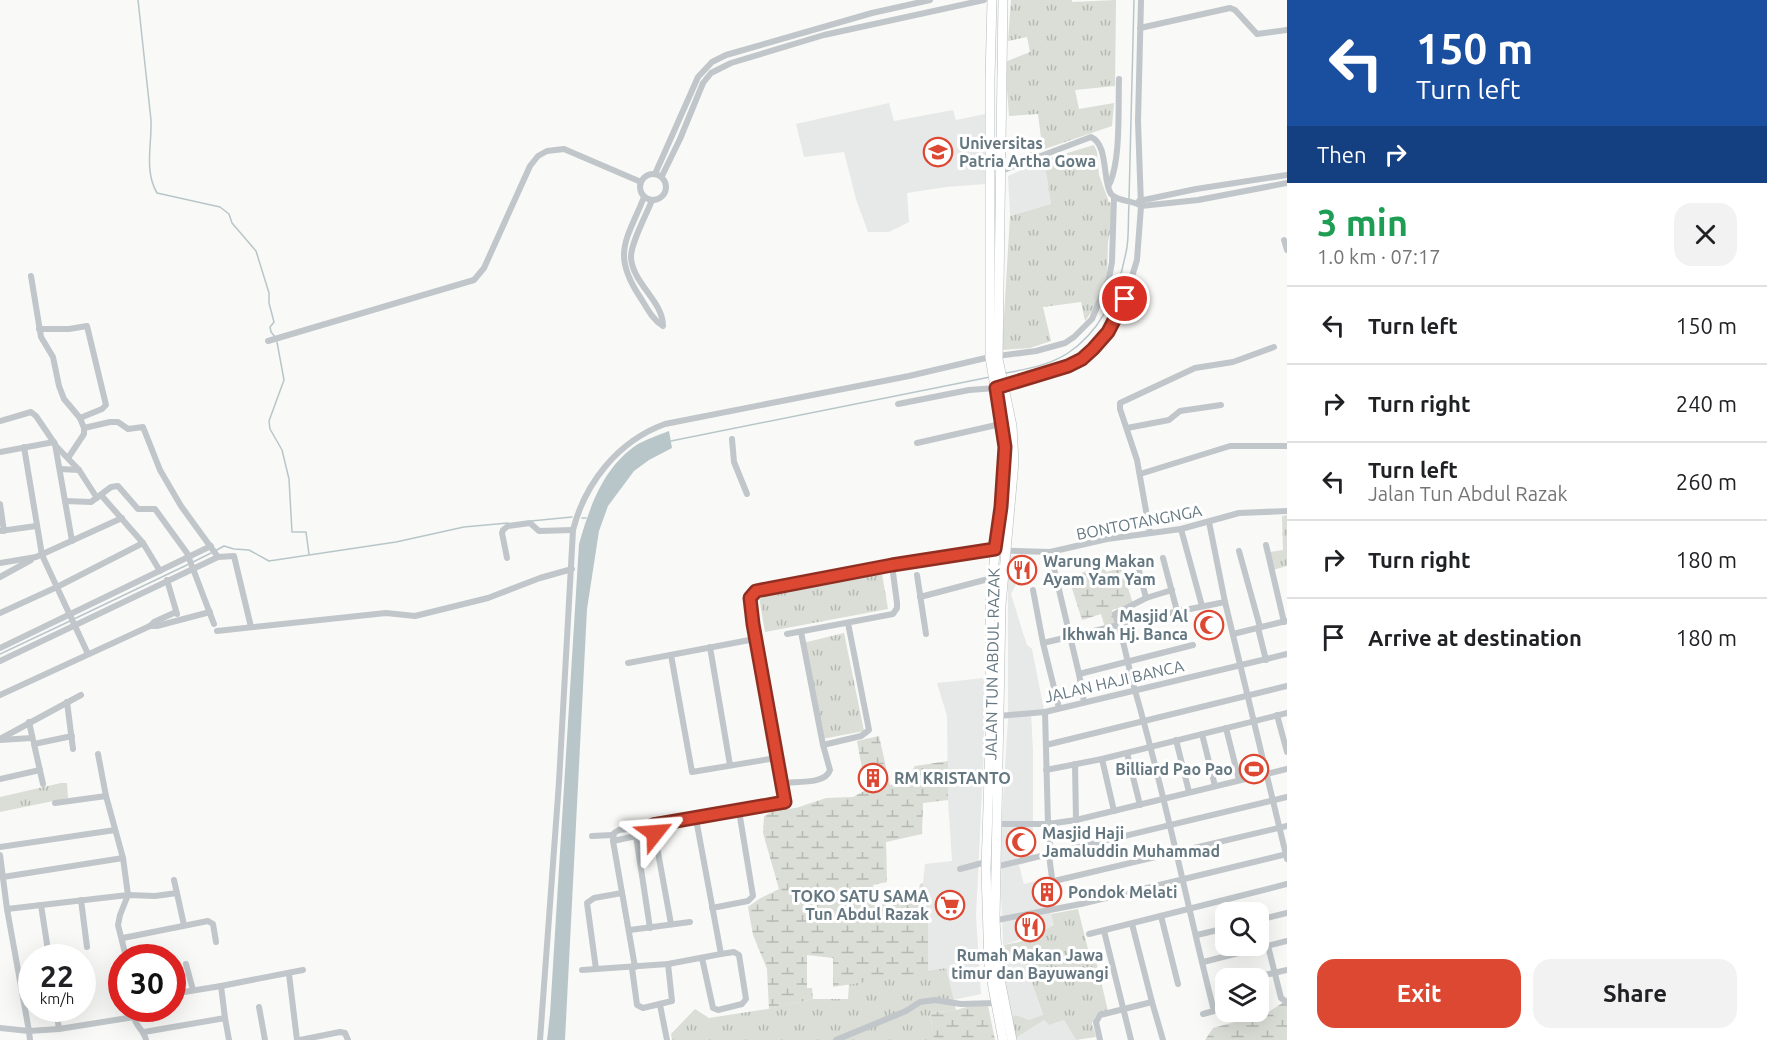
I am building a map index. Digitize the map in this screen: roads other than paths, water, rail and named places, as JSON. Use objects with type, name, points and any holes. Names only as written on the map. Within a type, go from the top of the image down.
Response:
[{"type":"main road","points":[[992,0],[990,79],[994,358]]},
{"type":"main road","points":[[994,358],[1001,171],[1003,0]]},
{"type":"main road","name":"JALAN TUN ABDUL RAZAK","points":[[991,864],[996,824],[992,578],[1000,549],[1014,462],[994,358]]},
{"type":"main road","name":"JALAN TUN ABDUL RAZAK","points":[[1000,549],[1001,605],[995,716],[989,966],[1003,1040]]},
{"type":"main road","name":"JALAN TUN ABDUL RAZAK","points":[[991,921],[1012,1040]]},
{"type":"street","points":[[659,175],[698,77],[712,62],[726,55],[872,13],[930,0]]},
{"type":"street","points":[[659,175],[680,139],[703,82],[718,69],[824,35],[984,0]]},
{"type":"street","points":[[898,404],[1000,385],[1076,363],[1108,332],[1125,299],[1136,268],[1142,0]]},
{"type":"street","points":[[1140,28],[1230,8],[1235,10],[1257,33],[1287,30]]},
{"type":"street","points":[[1108,185],[1114,172],[1119,79]]},
{"type":"street","points":[[1001,171],[1091,138],[1099,144],[1109,191],[1115,197],[1138,203],[1198,200],[1287,183]]},
{"type":"street","points":[[268,341],[474,280],[484,268],[530,166],[538,156],[547,151],[564,149],[641,182]]},
{"type":"street","points":[[659,175],[666,183],[666,192],[660,198],[652,200],[644,197],[640,189],[645,176],[659,175]]},
{"type":"street","points":[[1138,203],[1196,189],[1287,175]]},
{"type":"street","points":[[1196,189],[1198,200]]},
{"type":"street","points":[[644,197],[625,239],[623,255],[625,268],[633,286],[654,320],[663,326],[663,318],[644,287],[631,258],[632,249],[652,200]]},
{"type":"street","points":[[540,1040],[573,530],[581,505],[606,465],[626,444],[656,428],[1065,343],[1092,319],[1109,278],[1112,262],[1115,197]]},
{"type":"street","points":[[1284,240],[1287,250]]},
{"type":"street","points":[[31,276],[41,337],[53,357],[61,394],[80,418],[84,428],[84,434],[68,458]]},
{"type":"street","points":[[39,329],[69,329],[87,326],[110,422]]},
{"type":"street","points":[[1150,533],[1140,474],[1120,409],[1122,402],[1195,369],[1233,362],[1274,347]]},
{"type":"street","points":[[1127,428],[1169,420],[1180,411],[1221,405]]},
{"type":"street","points":[[80,418],[105,407]]},
{"type":"street","points":[[0,421],[31,412],[36,416],[54,443],[79,470],[99,497],[122,518],[143,543],[160,571]]},
{"type":"street","points":[[84,428],[110,422],[118,422],[128,429],[143,427],[160,470],[181,506],[218,557]]},
{"type":"street","points":[[917,443],[1007,423]]},
{"type":"street","points":[[732,439],[734,462],[747,494]]},
{"type":"street","points":[[0,452],[54,443]]},
{"type":"street","points":[[54,443],[72,541]]},
{"type":"street","points":[[1140,474],[1230,446],[1287,446]]},
{"type":"street","points":[[24,447],[39,556],[57,587],[88,654]]},
{"type":"street","points":[[60,469],[79,470]]},
{"type":"street","points":[[65,501],[88,502],[118,486],[138,509],[153,508],[189,557],[216,628],[251,627],[386,613],[415,616],[488,598],[540,578],[572,569]]},
{"type":"street","points":[[0,504],[2,531],[36,526]]},
{"type":"street","name":"BONTOTANGNGA","points":[[782,783],[755,639],[750,598],[756,591],[892,565],[1000,549],[1050,552],[1107,539],[1181,529],[1239,513],[1287,511]]},
{"type":"street","points":[[0,577],[39,556],[122,518]]},
{"type":"street","points":[[991,921],[1081,904],[1287,856],[1225,602],[1209,522]]},
{"type":"street","points":[[507,558],[502,533],[508,526],[530,523],[539,531],[573,530]]},
{"type":"street","points":[[1181,529],[1202,606]]},
{"type":"street","points":[[0,613],[143,543]]},
{"type":"street","points":[[1233,634],[1285,622],[1266,545]]},
{"type":"street","points":[[0,648],[211,546]]},
{"type":"street","points":[[1239,551],[1266,660]]},
{"type":"street","points":[[1050,552],[1084,702]]},
{"type":"street","points":[[0,563],[39,556]]},
{"type":"street","points":[[0,661],[218,557],[234,556],[251,627]]},
{"type":"street","points":[[1163,558],[1177,611]]},
{"type":"street","points":[[787,634],[889,615],[895,611],[897,603],[892,565]]},
{"type":"street","points":[[1138,567],[1146,598]]},
{"type":"street","points":[[917,575],[926,634]]},
{"type":"street","points":[[920,597],[992,578]]},
{"type":"street","points":[[166,580],[180,620]]},
{"type":"street","points":[[158,584],[171,599]]},
{"type":"street","points":[[1033,590],[1059,708]]},
{"type":"street","points":[[1172,590],[1146,598],[1115,613],[1165,799],[1214,1011],[1203,1014]]},
{"type":"street","points":[[1160,615],[1225,602]]},
{"type":"street","points":[[0,695],[176,612]]},
{"type":"street","points":[[150,626],[210,612]]},
{"type":"street","points":[[1043,643],[1119,625],[1136,618]]},
{"type":"street","points":[[823,745],[861,736],[870,729],[848,623]]},
{"type":"street","points":[[592,836],[613,838],[636,836],[654,829],[696,819],[785,802],[782,783],[819,781],[826,777],[830,770],[801,632]]},
{"type":"street","points":[[628,663],[755,639]]},
{"type":"street","points":[[1079,674],[1193,645]]},
{"type":"street","points":[[710,647],[730,765]]},
{"type":"street","name":"JALAN HAJI BANCA","points":[[995,716],[1044,712],[1287,654]]},
{"type":"street","points":[[671,655],[692,772]]},
{"type":"street","points":[[1046,745],[1144,723],[1287,686]]},
{"type":"street","points":[[0,740],[81,695]]},
{"type":"street","points":[[67,702],[73,749]]},
{"type":"street","points":[[1044,712],[1049,824],[1052,836],[1049,839],[1054,882],[1287,826]]},
{"type":"street","points":[[1046,770],[1152,747],[1287,712]]},
{"type":"street","points":[[1277,715],[1287,752]]},
{"type":"street","points":[[29,722],[43,784]]},
{"type":"street","points":[[1226,728],[1239,780]]},
{"type":"street","points":[[1202,734],[1215,786]]},
{"type":"street","points":[[0,740],[33,741],[72,736]]},
{"type":"street","points":[[1176,740],[1189,792]]},
{"type":"street","points":[[1127,753],[1140,805]]},
{"type":"street","points":[[98,754],[106,796],[123,858],[128,895],[118,925],[124,944]]},
{"type":"street","points":[[684,773],[776,758]]},
{"type":"street","points":[[1102,759],[1114,812]]},
{"type":"street","points":[[1075,764],[1076,820]]},
{"type":"street","points":[[996,824],[1049,824],[1076,820],[1287,769]]},
{"type":"street","points":[[0,779],[40,770]]},
{"type":"street","points":[[55,803],[106,796]]},
{"type":"street","points":[[960,869],[1050,853],[1287,797]]},
{"type":"street","points":[[712,908],[748,901],[753,896],[740,811]]},
{"type":"street","points":[[696,819],[721,954]]},
{"type":"street","points":[[654,829],[619,830],[613,838],[630,930],[638,1007],[660,1005],[670,1002],[673,998],[668,964]]},
{"type":"street","points":[[654,829],[671,924]]},
{"type":"street","points":[[0,847],[115,830]]},
{"type":"street","points":[[636,836],[650,928]]},
{"type":"street","points":[[0,855],[30,1040]]},
{"type":"street","points":[[3,877],[123,858]]},
{"type":"street","points":[[174,879],[184,925]]},
{"type":"street","points":[[1089,934],[1287,884]]},
{"type":"street","points":[[596,969],[587,903],[594,898],[622,893]]},
{"type":"street","points":[[7,909],[128,895],[177,894]]},
{"type":"street","points":[[81,900],[87,944]]},
{"type":"street","points":[[41,905],[46,944]]},
{"type":"street","points":[[1269,917],[1287,913]]},
{"type":"street","points":[[1161,916],[1178,984]]},
{"type":"street","points":[[123,938],[210,922],[214,928],[216,942]]},
{"type":"street","points":[[630,930],[690,922]]},
{"type":"street","points":[[1132,924],[1163,1040]]},
{"type":"street","points":[[1104,931],[1131,1040]]},
{"type":"street","points":[[1197,935],[1215,931]]},
{"type":"street","points":[[1269,946],[1287,941]]},
{"type":"street","points":[[1269,950],[1281,998],[1287,1002]]},
{"type":"street","points":[[582,970],[668,964],[734,952],[739,956],[746,999],[742,1005],[718,1010],[713,1008],[702,958]]},
{"type":"street","points":[[1203,962],[1227,956]]},
{"type":"street","points":[[186,964],[193,990]]},
{"type":"street","points":[[186,991],[303,970]]},
{"type":"street","points":[[1269,973],[1287,970]]},
{"type":"street","points":[[289,974],[298,1040],[340,1032],[345,1033],[348,1040]]},
{"type":"street","points":[[221,986],[229,1040]]},
{"type":"street","points":[[836,1040],[906,1011],[920,1002],[935,1000],[961,1004],[996,1003]]},
{"type":"street","points":[[1100,1040],[1097,1017],[1152,1002]]},
{"type":"street","points":[[660,1005],[667,1040]]},
{"type":"street","points":[[259,1007],[265,1040]]},
{"type":"street","points":[[144,1032],[225,1018]]},
{"type":"street","points":[[0,1028],[29,1031],[108,1021]]},
{"type":"street","points":[[58,1022],[59,1029]]},
{"type":"street","points":[[136,1022],[144,1032],[146,1040]]},
{"type":"waterway","points":[[138,0],[151,120],[150,167],[153,185],[157,193],[220,207],[229,214],[232,223],[256,251],[269,293],[274,322],[270,327],[271,332],[276,338]]},
{"type":"waterway","points":[[1129,200],[1134,0]]},
{"type":"waterway","points":[[1006,373],[1054,361],[1081,343],[1101,319],[1115,292],[1124,262],[1128,242],[1129,205]]},
{"type":"waterway","points":[[277,342],[284,380],[269,421],[270,429],[282,450],[289,479],[292,532],[306,532],[309,554]]},
{"type":"waterway","points":[[671,441],[990,377]]},
{"type":"waterway","points":[[531,521],[572,517]]},
{"type":"waterway","points":[[215,551],[224,546],[249,550],[269,561],[396,542],[464,527],[508,523]]},
{"type":"waterway","points":[[193,562],[211,553]]},
{"type":"waterway","points":[[74,619],[189,564]]},
{"type":"waterway","points":[[0,654],[70,621]]},
{"type":"place","name":"Universitas Patria Artha Gowa","points":[[938,152]]},
{"type":"place","name":"Warung Makan Ayam Yam Yam","points":[[1022,570]]},
{"type":"place","name":"Masjid Al Ikhwah Hj. Banca","points":[[1209,625]]},
{"type":"place","name":"Billiard Pao Pao","points":[[1254,769]]},
{"type":"place","name":"RM KRISTANTO","points":[[873,778]]},
{"type":"place","name":"Masjid Haji Jamaluddin Muhammad","points":[[1021,842]]},
{"type":"place","name":"Pondok Melati","points":[[1047,892]]},
{"type":"place","name":"TOKO SATU SAMA Tun Abdul Razak","points":[[950,905]]},
{"type":"place","name":"Rumah Makan Jawa timur dan Bayuwangi","points":[[1030,927]]}]
